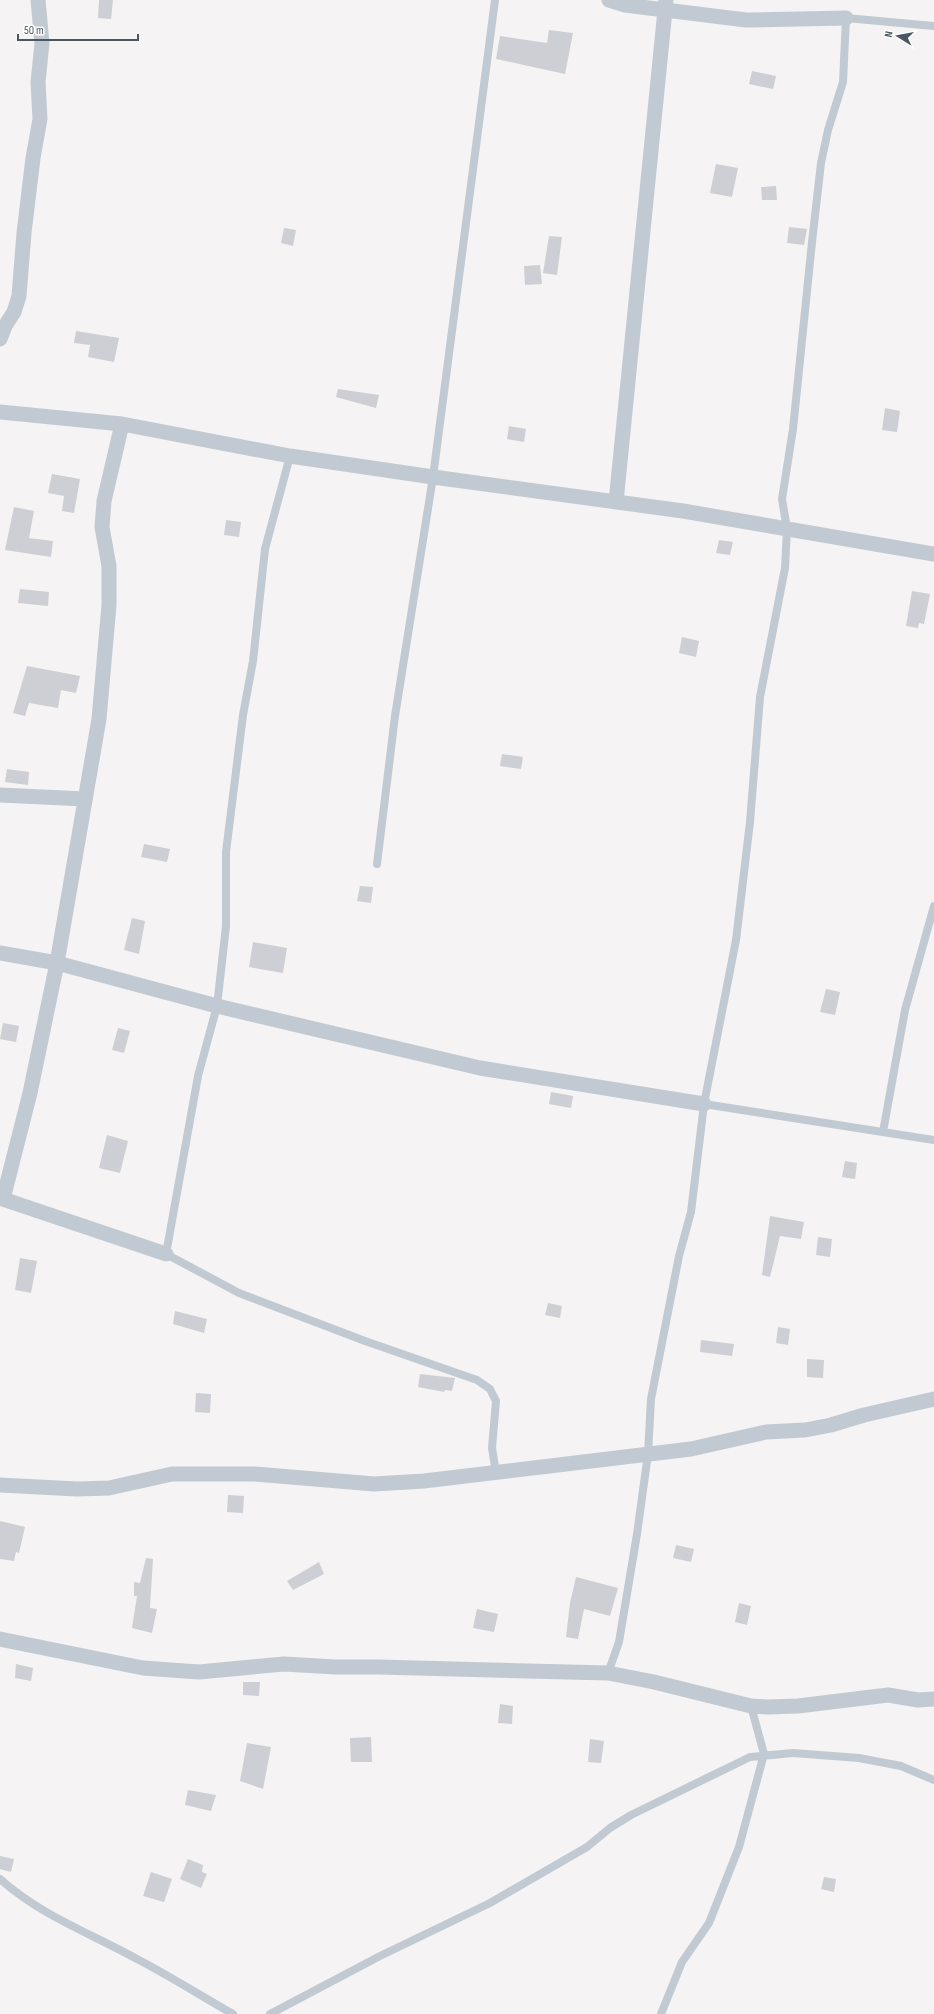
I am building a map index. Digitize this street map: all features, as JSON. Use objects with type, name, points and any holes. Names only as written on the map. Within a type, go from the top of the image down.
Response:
[{"type":"street","points":[[0,339],[5,326],[14,312],[19,296],[24,233],[33,158],[40,119],[38,82],[42,43],[38,0]]},
{"type":"street","points":[[609,0],[625,5],[665,5],[746,20],[846,18]]},
{"type":"street","points":[[616,502],[665,5]]},
{"type":"street","points":[[0,412],[122,424],[290,456],[683,511],[934,554]]},
{"type":"street","points":[[122,424],[104,501],[102,527],[109,566],[108,605],[99,719],[57,963],[30,1093],[1,1199],[166,1254]]},
{"type":"street","points":[[0,795],[85,799]]},
{"type":"street","points":[[0,953],[57,963],[217,1006],[480,1068],[704,1104]]},
{"type":"street","points":[[0,1486],[77,1489],[109,1488],[172,1474],[255,1474],[374,1484],[496,1474],[594,1459],[691,1449],[766,1432],[805,1430],[831,1425],[864,1415],[934,1399]]},
{"type":"street","points":[[0,1639],[143,1668],[199,1672],[284,1664],[335,1668],[379,1666],[608,1673],[654,1682],[751,1706],[798,1706],[888,1695],[918,1700],[934,1699]]},
{"type":"lane","points":[[378,864],[395,716],[433,477],[495,0]]},
{"type":"lane","points":[[608,1673],[619,1642],[637,1534],[648,1454],[651,1399],[679,1256],[691,1212],[704,1104],[736,940],[750,822],[760,697],[785,568],[787,529],[782,499],[793,429],[821,163],[828,130],[843,82],[846,18],[934,26]]},
{"type":"lane","points":[[290,456],[265,548],[253,661],[243,715],[226,852],[226,926],[217,1006],[198,1076],[166,1254],[239,1294],[365,1341],[477,1380],[490,1389],[496,1401],[492,1448],[496,1474]]},
{"type":"lane","points":[[883,1132],[904,1010],[934,906]]},
{"type":"lane","points":[[704,1104],[934,1140]]},
{"type":"lane","points":[[661,2014],[682,1962],[710,1923],[739,1847],[764,1754],[751,1706]]},
{"type":"lane","points":[[270,2014],[380,1956],[490,1903],[587,1847],[610,1828],[631,1815],[750,1757],[764,1754],[792,1753],[860,1758],[901,1766],[934,1780]]},
{"type":"lane","points":[[0,1879],[43,1911],[137,1958],[233,2014]]},
{"type":"building","points":[[99,0],[113,0],[111,19],[98,18]]},
{"type":"building","points":[[549,30],[573,33],[565,74],[496,59],[500,36],[547,43]]},
{"type":"building","points":[[752,71],[776,76],[773,89],[749,84]]},
{"type":"building","points":[[716,164],[738,168],[732,197],[710,193]]},
{"type":"building","points":[[776,186],[777,200],[762,200],[761,187]]},
{"type":"building","points":[[789,227],[807,229],[804,245],[787,243]]},
{"type":"building","points":[[284,228],[296,230],[293,246],[281,243]]},
{"type":"building","points":[[549,236],[562,237],[557,275],[543,273]]},
{"type":"building","points":[[540,265],[542,284],[525,285],[524,266]]},
{"type":"building","points":[[76,331],[119,338],[114,362],[88,357],[90,345],[74,343]]},
{"type":"building","points":[[338,389],[379,395],[376,408],[336,397]]},
{"type":"building","points":[[885,408],[900,411],[897,432],[882,430]]},
{"type":"building","points":[[509,426],[526,429],[524,442],[507,439]]},
{"type":"building","points":[[52,474],[80,479],[74,513],[62,511],[64,496],[48,493]]},
{"type":"building","points":[[14,507],[34,511],[29,538],[53,541],[51,557],[5,550]]},
{"type":"building","points":[[226,520],[241,522],[239,537],[224,535]]},
{"type":"building","points":[[719,540],[733,542],[730,555],[716,553]]},
{"type":"building","points":[[20,589],[49,592],[48,606],[18,603]]},
{"type":"building","points":[[912,591],[930,594],[924,624],[919,623],[918,628],[906,626]]},
{"type":"building","points":[[682,637],[699,641],[696,657],[679,653]]},
{"type":"building","points":[[27,666],[80,676],[76,693],[61,690],[58,708],[29,703],[25,716],[13,713]]},
{"type":"building","points":[[502,754],[523,757],[521,769],[500,766]]},
{"type":"building","points":[[7,769],[29,772],[28,785],[5,782]]},
{"type":"building","points":[[144,844],[170,849],[167,862],[141,857]]},
{"type":"building","points":[[360,886],[373,887],[371,903],[357,901]]},
{"type":"building","points":[[132,918],[145,921],[139,954],[124,950]]},
{"type":"building","points":[[253,942],[287,948],[283,973],[249,967]]},
{"type":"building","points":[[826,989],[840,992],[835,1015],[820,1012]]},
{"type":"building","points":[[3,1023],[19,1026],[16,1042],[0,1039]]},
{"type":"building","points":[[118,1028],[130,1031],[124,1053],[112,1050]]},
{"type":"building","points":[[551,1092],[573,1096],[571,1108],[549,1104]]},
{"type":"building","points":[[107,1135],[128,1141],[120,1173],[99,1168]]},
{"type":"building","points":[[845,1161],[857,1163],[855,1179],[842,1177]]},
{"type":"building","points":[[770,1216],[804,1222],[801,1239],[780,1236],[770,1277],[762,1275]]},
{"type":"building","points":[[818,1237],[832,1239],[830,1257],[816,1255]]},
{"type":"building","points":[[20,1258],[37,1261],[31,1293],[15,1290]]},
{"type":"building","points":[[548,1303],[562,1306],[560,1318],[545,1315]]},
{"type":"building","points":[[175,1311],[207,1319],[204,1333],[173,1324]]},
{"type":"building","points":[[778,1327],[790,1329],[788,1345],[776,1343]]},
{"type":"building","points":[[701,1340],[734,1344],[732,1356],[700,1352]]},
{"type":"building","points":[[807,1359],[824,1360],[823,1378],[807,1377]]},
{"type":"building","points":[[420,1374],[455,1378],[452,1391],[445,1390],[444,1392],[418,1387]]},
{"type":"building","points":[[196,1393],[211,1394],[210,1413],[195,1412]]},
{"type":"building","points":[[228,1495],[244,1496],[243,1513],[227,1512]]},
{"type":"building","points":[[0,1521],[25,1527],[19,1553],[16,1552],[14,1561],[0,1559]]},
{"type":"building","points":[[676,1545],[694,1549],[691,1562],[673,1558]]},
{"type":"building","points":[[146,1558],[153,1559],[150,1608],[157,1609],[152,1633],[132,1628],[137,1596],[134,1596],[134,1582],[140,1583]]},
{"type":"building","points":[[319,1562],[324,1574],[293,1590],[287,1581]]},
{"type":"building","points":[[576,1577],[618,1588],[610,1616],[584,1609],[578,1639],[566,1637],[570,1603]]},
{"type":"building","points":[[739,1603],[751,1606],[747,1625],[735,1622]]},
{"type":"building","points":[[477,1609],[498,1614],[494,1632],[473,1628]]},
{"type":"building","points":[[16,1664],[33,1668],[31,1681],[15,1678]]},
{"type":"building","points":[[243,1682],[260,1682],[259,1696],[243,1695]]},
{"type":"building","points":[[500,1704],[513,1706],[512,1724],[498,1723]]},
{"type":"building","points":[[371,1737],[372,1762],[351,1762],[350,1738]]},
{"type":"building","points":[[590,1739],[604,1741],[601,1763],[588,1762]]},
{"type":"building","points":[[247,1743],[271,1747],[263,1789],[240,1781]]},
{"type":"building","points":[[188,1790],[216,1795],[211,1811],[185,1805]]},
{"type":"building","points":[[0,1856],[14,1859],[11,1872],[0,1869]]},
{"type":"building","points":[[188,1859],[203,1865],[202,1872],[207,1874],[201,1888],[180,1879]]},
{"type":"building","points":[[151,1872],[172,1879],[164,1902],[143,1896]]},
{"type":"building","points":[[824,1877],[836,1879],[834,1892],[821,1889]]}]
